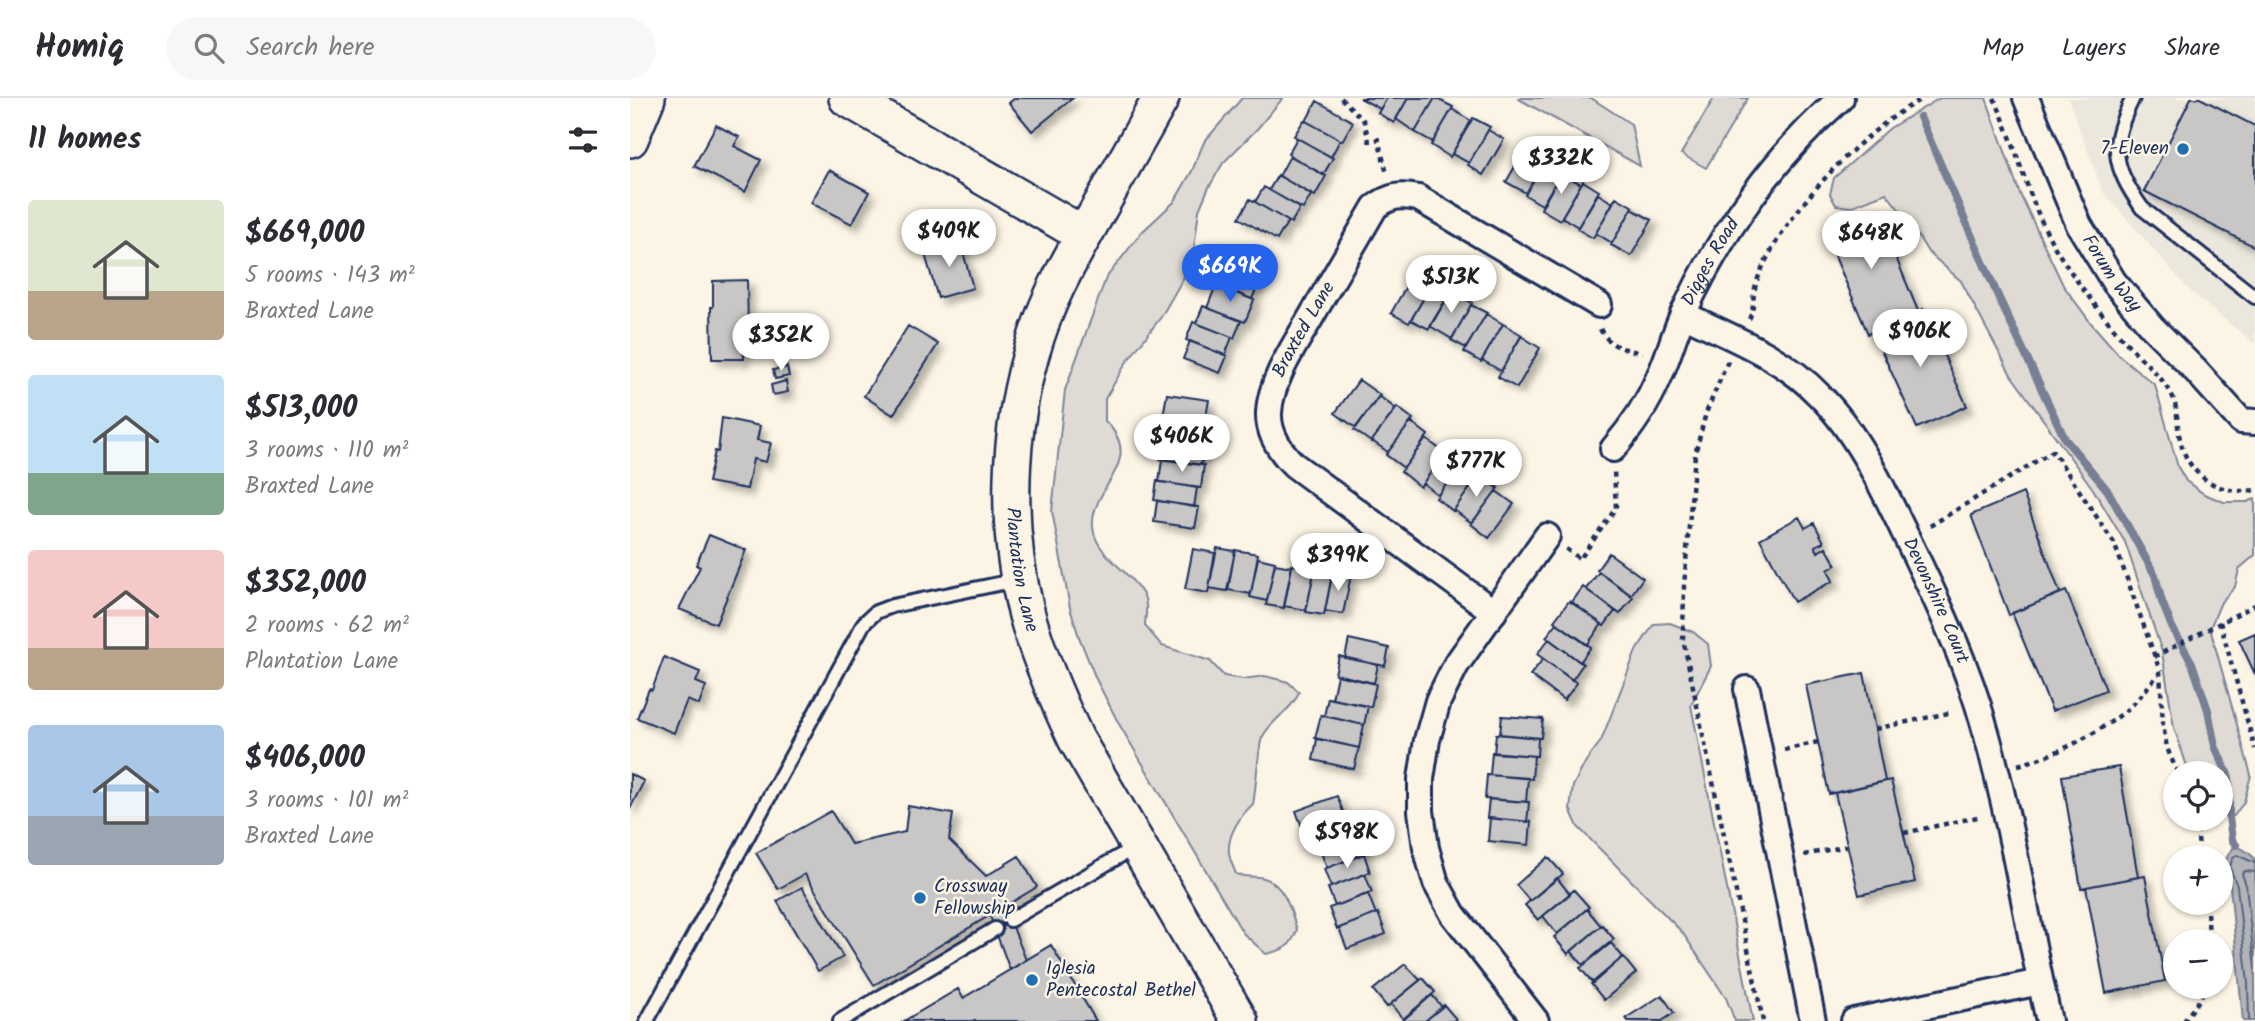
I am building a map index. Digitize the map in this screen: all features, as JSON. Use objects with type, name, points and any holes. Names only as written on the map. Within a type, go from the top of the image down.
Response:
[{"type":"street","points":[[630,139],[647,98]]},
{"type":"street","points":[[847,98],[1084,235]]},
{"type":"street","name":"Plantation Lane","points":[[1161,98],[1060,277],[1042,319],[1026,376],[1014,446],[1011,482],[1016,555],[1027,615],[1053,691],[1076,739],[1241,1021]]},
{"type":"street","name":"Digges Road","points":[[1614,449],[1646,402],[1704,271],[1739,214],[1779,162],[1841,98]]},
{"type":"street","name":"Forum Way","points":[[2026,98],[2079,225],[2113,282],[2152,327],[2248,421]]},
{"type":"street","points":[[1392,197],[1402,195],[1418,198],[1597,303]]},
{"type":"street","name":"Braxted Lane","points":[[1392,197],[1375,207],[1290,354],[1271,395],[1269,415],[1273,435],[1283,453],[1294,465],[1494,612]]},
{"type":"street","name":"Devonshire Court","points":[[1683,314],[1772,358],[1820,395],[1844,424],[1891,504],[1940,608],[1975,698],[1996,770],[2049,1021]]},
{"type":"street","points":[[1536,1021],[1453,914],[1437,883],[1426,848],[1421,811],[1421,779],[1427,740],[1438,701],[1456,665],[1548,536]]},
{"type":"street","points":[[1747,689],[1813,1021]]},
{"type":"street","points":[[1854,1021],[2040,982]]},
{"type":"lane","points":[[2133,98],[2116,136],[2118,162],[2130,191],[2142,208],[2255,297]]},
{"type":"lane","points":[[646,1021],[864,622],[876,612],[892,606],[1020,580]]},
{"type":"lane","points":[[1010,920],[1138,845]]},
{"type":"lane","points":[[840,1021],[995,929]]},
{"type":"path","points":[[1341,98],[1364,121],[1369,141],[1378,139],[1392,197]]},
{"type":"path","points":[[1745,324],[1753,311],[1755,288],[1771,252],[1814,191],[1869,137],[1923,98]]},
{"type":"path","points":[[1597,303],[1597,324],[1606,340],[1617,346],[1666,359]]},
{"type":"path","points":[[1730,356],[1706,413],[1695,454],[1684,586],[1683,639],[1763,1021]]},
{"type":"path","points":[[1548,536],[1580,559],[1616,508],[1614,449]]},
{"type":"path","points":[[1908,540],[2053,451],[2114,543],[2160,671],[2163,724],[2172,761]]},
{"type":"path","points":[[2154,657],[2255,605]]},
{"type":"path","points":[[2220,622],[2255,749]]},
{"type":"path","points":[[1996,770],[2038,760],[2104,726],[2133,703],[2160,671]]},
{"type":"path","points":[[1875,729],[1940,715]]},
{"type":"path","points":[[1760,755],[1818,742]]},
{"type":"path","points":[[1904,833],[1959,821]]},
{"type":"path","points":[[1782,860],[1847,846]]},
{"type":"path","points":[[2184,1021],[2200,999]]},
{"type":"shaded area","points":[[1242,98],[1283,98],[1223,163],[1199,210],[1192,263],[1161,317],[1126,363],[1105,399],[1105,421],[1116,435],[1120,460],[1096,507],[1093,530],[1101,548],[1144,595],[1145,626],[1162,646],[1210,661],[1224,676],[1243,679],[1265,676],[1288,682],[1299,692],[1292,705],[1262,738],[1253,804],[1236,826],[1229,846],[1236,874],[1271,881],[1282,893],[1292,915],[1297,930],[1292,940],[1282,949],[1266,954],[1243,933],[1119,724],[1096,679],[1070,608],[1052,511],[1065,390],[1106,278],[1142,232],[1174,202],[1192,171],[1204,142]]},
{"type":"shaded area","points":[[1517,98],[1591,98],[1631,124],[1640,166]]},
{"type":"shaded area","points":[[1714,98],[1748,98],[1706,168],[1681,154]]},
{"type":"shaded area","points":[[1940,98],[1986,98],[2020,194],[2063,285],[2120,356],[2155,385],[2178,467],[2186,481],[2204,494],[2224,502],[2247,502],[2255,499],[2255,555],[2239,569],[2235,587],[2221,602],[2210,628],[2251,775],[2244,802],[2234,816],[2233,761],[2185,761],[2174,728],[2162,652],[2125,542],[2093,489],[2011,375],[1961,281],[1928,252],[1886,193],[1850,207],[1836,205],[1830,194],[1834,178],[1890,128]]},
{"type":"shaded area","points":[[2068,98],[2255,98],[2255,344],[2192,293],[2103,192]]},
{"type":"shaded area","points":[[1670,623],[1693,632],[1708,644],[1711,666],[1691,705],[1753,1021],[1735,1021],[1726,998],[1682,932],[1578,827],[1570,809],[1573,786],[1586,761],[1601,741],[1636,651],[1654,624]]},
{"type":"water","points":[[2236,845],[2255,859],[2255,1021],[2243,1021],[2233,915],[2233,849]]},
{"type":"building","points":[[1015,98],[1073,98],[1032,131],[1009,103]]},
{"type":"building","points":[[1360,98],[1387,98],[1380,109]]},
{"type":"building","points":[[1387,98],[1408,98],[1394,123],[1378,113]]},
{"type":"building","points":[[1408,98],[1435,98],[1415,132],[1396,119]]},
{"type":"building","points":[[1435,98],[1453,107],[1433,142],[1415,132]]},
{"type":"building","points":[[2191,98],[2200,98],[2255,126],[2255,247],[2144,191]]},
{"type":"building","points":[[1317,101],[1353,122],[1342,141],[1306,121]]},
{"type":"building","points":[[1452,109],[1471,121],[1450,157],[1431,145]]},
{"type":"building","points":[[1473,118],[1490,127],[1469,163],[1452,154]]},
{"type":"building","points":[[1304,120],[1340,140],[1331,157],[1294,136]]},
{"type":"building","points":[[716,125],[739,137],[734,146],[761,160],[745,192],[694,166]]},
{"type":"building","points":[[1488,130],[1504,139],[1483,175],[1468,165]]},
{"type":"building","points":[[1297,138],[1333,158],[1323,175],[1288,154]]},
{"type":"building","points":[[1528,144],[1548,156],[1526,193],[1506,182]]},
{"type":"building","points":[[1290,156],[1326,176],[1315,196],[1279,176]]},
{"type":"building","points":[[1545,160],[1563,170],[1542,205],[1525,195]]},
{"type":"building","points":[[829,170],[869,192],[852,224],[811,203]]},
{"type":"building","points":[[1561,173],[1581,184],[1560,220],[1541,209]]},
{"type":"building","points":[[1278,175],[1311,195],[1303,209],[1269,190]]},
{"type":"building","points":[[1583,181],[1599,191],[1578,227],[1562,217]]},
{"type":"building","points":[[1264,187],[1300,208],[1291,223],[1255,202]]},
{"type":"building","points":[[1598,194],[1613,203],[1593,238],[1577,229]]},
{"type":"building","points":[[1616,197],[1633,207],[1612,243],[1596,233]]},
{"type":"building","points":[[1250,199],[1288,221],[1277,240],[1239,218]]},
{"type":"building","points":[[1632,209],[1652,220],[1631,256],[1611,245]]},
{"type":"building","points":[[1876,209],[1918,311],[1868,334],[1824,231]]},
{"type":"building","points":[[960,241],[973,288],[938,298],[924,251]]},
{"type":"building","points":[[1225,244],[1265,259],[1257,281],[1216,266]]},
{"type":"building","points":[[1221,267],[1259,282],[1252,299],[1214,284]]},
{"type":"building","points":[[1413,274],[1432,284],[1409,323],[1391,313]]},
{"type":"building","points":[[747,280],[748,330],[743,330],[744,359],[712,359],[713,281]]},
{"type":"building","points":[[1216,285],[1254,300],[1245,322],[1207,308]]},
{"type":"building","points":[[1431,286],[1449,295],[1429,329],[1411,320]]},
{"type":"building","points":[[1451,291],[1472,303],[1452,339],[1430,326]]},
{"type":"building","points":[[1471,305],[1487,313],[1466,348],[1451,340]]},
{"type":"building","points":[[1203,306],[1241,321],[1234,338],[1196,323]]},
{"type":"building","points":[[1923,309],[1967,406],[1917,428],[1873,332]]},
{"type":"building","points":[[1486,314],[1503,324],[1481,362],[1464,352]]},
{"type":"building","points":[[1193,322],[1232,337],[1225,355],[1186,340]]},
{"type":"building","points":[[1503,324],[1522,335],[1501,371],[1482,360]]},
{"type":"building","points":[[908,326],[938,344],[893,415],[864,396]]},
{"type":"building","points":[[1521,336],[1540,348],[1517,388],[1498,377]]},
{"type":"building","points":[[1190,341],[1227,356],[1220,373],[1183,359]]},
{"type":"building","points":[[787,367],[789,376],[775,379],[773,370]]},
{"type":"building","points":[[1359,380],[1380,395],[1356,428],[1335,413]]},
{"type":"building","points":[[786,381],[788,392],[773,395],[771,385]]},
{"type":"building","points":[[1167,394],[1209,400],[1205,422],[1163,416]]},
{"type":"building","points":[[1379,396],[1396,409],[1371,442],[1354,430]]},
{"type":"building","points":[[1397,407],[1413,419],[1388,452],[1372,441]]},
{"type":"building","points":[[1163,416],[1204,422],[1201,443],[1160,436]]},
{"type":"building","points":[[722,418],[760,426],[757,440],[771,443],[766,462],[753,459],[747,489],[708,482],[715,451],[718,452]]},
{"type":"building","points":[[1411,422],[1428,435],[1404,468],[1386,455]]},
{"type":"building","points":[[1163,437],[1205,443],[1201,465],[1160,459]]},
{"type":"building","points":[[1426,439],[1445,453],[1420,487],[1401,472]]},
{"type":"building","points":[[1448,450],[1463,461],[1438,495],[1423,483]]},
{"type":"building","points":[[1162,459],[1204,465],[1201,488],[1159,482]]},
{"type":"building","points":[[1461,465],[1478,477],[1453,511],[1436,498]]},
{"type":"building","points":[[1480,474],[1498,488],[1472,523],[1454,510]]},
{"type":"building","points":[[1157,481],[1197,488],[1194,507],[1154,500]]},
{"type":"building","points":[[1496,491],[1514,504],[1489,538],[1471,524]]},
{"type":"building","points":[[2023,493],[2060,593],[2009,615],[1971,515]]},
{"type":"building","points":[[1157,501],[1199,507],[1195,528],[1154,522]]},
{"type":"building","points":[[1799,517],[1805,528],[1814,523],[1824,542],[1815,546],[1818,552],[1826,547],[1836,565],[1828,570],[1833,581],[1794,602],[1760,539]]},
{"type":"building","points":[[709,535],[746,550],[716,624],[679,609],[700,567],[696,565]]},
{"type":"building","points":[[1217,548],[1235,551],[1227,591],[1209,588]]},
{"type":"building","points":[[1193,549],[1215,553],[1208,593],[1185,589]]},
{"type":"building","points":[[1235,550],[1258,554],[1251,594],[1228,590]]},
{"type":"building","points":[[1609,553],[1643,578],[1631,595],[1597,570]]},
{"type":"building","points":[[1258,558],[1275,562],[1267,601],[1250,597]]},
{"type":"building","points":[[1275,564],[1292,567],[1284,608],[1266,605]]},
{"type":"building","points":[[1292,565],[1315,569],[1306,610],[1284,606]]},
{"type":"building","points":[[1333,571],[1351,575],[1343,614],[1325,611]]},
{"type":"building","points":[[1314,572],[1332,575],[1324,615],[1306,612]]},
{"type":"building","points":[[1599,572],[1633,597],[1620,614],[1586,589]]},
{"type":"building","points":[[1583,587],[1615,611],[1604,626],[1572,602]]},
{"type":"building","points":[[2066,591],[2106,690],[2052,711],[2012,613]]},
{"type":"building","points":[[1569,601],[1602,624],[1587,645],[1554,621]]},
{"type":"building","points":[[1557,623],[1591,647],[1580,662],[1546,637]]},
{"type":"building","points":[[2255,633],[2255,674],[2239,640]]},
{"type":"building","points":[[1349,639],[1389,648],[1385,666],[1345,658]]},
{"type":"building","points":[[1549,639],[1583,664],[1572,680],[1537,654]]},
{"type":"building","points":[[1339,656],[1378,665],[1374,683],[1335,674]]},
{"type":"building","points":[[664,657],[700,672],[696,682],[706,686],[699,705],[687,700],[674,733],[637,718],[649,689],[652,690]]},
{"type":"building","points":[[1543,659],[1577,683],[1564,700],[1530,675]]},
{"type":"building","points":[[1864,673],[1885,781],[1829,794],[1806,685]]},
{"type":"building","points":[[1337,675],[1376,684],[1371,707],[1332,699]]},
{"type":"building","points":[[1328,698],[1368,706],[1364,725],[1324,716]]},
{"type":"building","points":[[1321,715],[1364,725],[1359,748],[1315,738]]},
{"type":"building","points":[[1502,716],[1543,719],[1541,738],[1500,734]]},
{"type":"building","points":[[1496,734],[1538,738],[1537,756],[1494,753]]},
{"type":"building","points":[[1317,739],[1359,748],[1354,769],[1313,760]]},
{"type":"building","points":[[1492,752],[1534,756],[1532,779],[1490,775]]},
{"type":"building","points":[[2119,767],[2138,877],[2081,888],[2062,776]]},
{"type":"building","points":[[630,774],[644,781],[630,809]]},
{"type":"building","points":[[1487,775],[1528,778],[1526,802],[1485,799]]},
{"type":"building","points":[[1891,780],[1915,882],[1859,895],[1835,793]]},
{"type":"building","points":[[1337,796],[1345,817],[1304,832],[1296,811]]},
{"type":"building","points":[[1489,799],[1529,802],[1527,822],[1487,818]]},
{"type":"building","name":"Crossway Fellowship","points":[[908,806],[953,814],[949,840],[986,876],[1019,856],[1037,887],[874,985],[805,874],[778,889],[756,853],[831,811],[851,844],[905,832]]},
{"type":"building","points":[[1348,816],[1355,833],[1317,848],[1310,830]]},
{"type":"building","points":[[1490,818],[1531,822],[1529,845],[1488,841]]},
{"type":"building","points":[[1358,832],[1366,853],[1327,868],[1319,847]]},
{"type":"building","points":[[1364,854],[1370,872],[1331,887],[1324,869]]},
{"type":"building","points":[[1548,857],[1563,874],[1530,901],[1516,885]]},
{"type":"building","points":[[1365,874],[1372,892],[1335,906],[1328,888]]},
{"type":"building","points":[[2145,876],[2163,981],[2106,993],[2086,887]]},
{"type":"building","points":[[1557,878],[1570,894],[1538,920],[1525,905]]},
{"type":"building","points":[[802,887],[843,957],[818,971],[777,901]]},
{"type":"building","points":[[1574,890],[1589,907],[1557,934],[1543,916]]},
{"type":"building","points":[[1368,894],[1376,914],[1337,929],[1329,908]]},
{"type":"building","points":[[1005,907],[1026,960],[1010,970],[990,916]]},
{"type":"building","points":[[1587,909],[1601,926],[1568,954],[1554,937]]},
{"type":"building","points":[[1378,913],[1386,934],[1347,949],[1339,928]]},
{"type":"building","points":[[1602,925],[1614,939],[1583,965],[1571,951]]},
{"type":"building","points":[[1611,943],[1623,957],[1593,983],[1580,968]]},
{"type":"building","name":"Iglesia Pentecostal Bethel","points":[[1051,945],[1096,1021],[904,1021],[958,989],[963,998]]},
{"type":"building","points":[[1623,957],[1636,973],[1604,1000],[1591,984]]},
{"type":"building","points":[[1405,964],[1420,980],[1387,1007],[1373,990]]},
{"type":"building","points":[[1423,978],[1435,992],[1403,1019],[1391,1004]]},
{"type":"building","points":[[1432,995],[1442,1007],[1425,1021],[1402,1021]]},
{"type":"building","points":[[1662,995],[1674,1013],[1662,1021],[1628,1021],[1626,1018]]},
{"type":"building","points":[[1444,1005],[1456,1019],[1425,1021]]},
{"type":"waterway","points":[[1920,117],[1997,294],[2065,439],[2108,491],[2155,575],[2172,627],[2192,663],[2208,710],[2215,746],[2229,777],[2229,817],[2232,840],[2236,845]]},
{"type":"place","name":"7-Eleven","points":[[2183,149]]},
{"type":"place","name":"Crossway Fellowship","points":[[920,898]]},
{"type":"place","name":"Iglesia Pentecostal Bethel","points":[[1032,980]]}]
